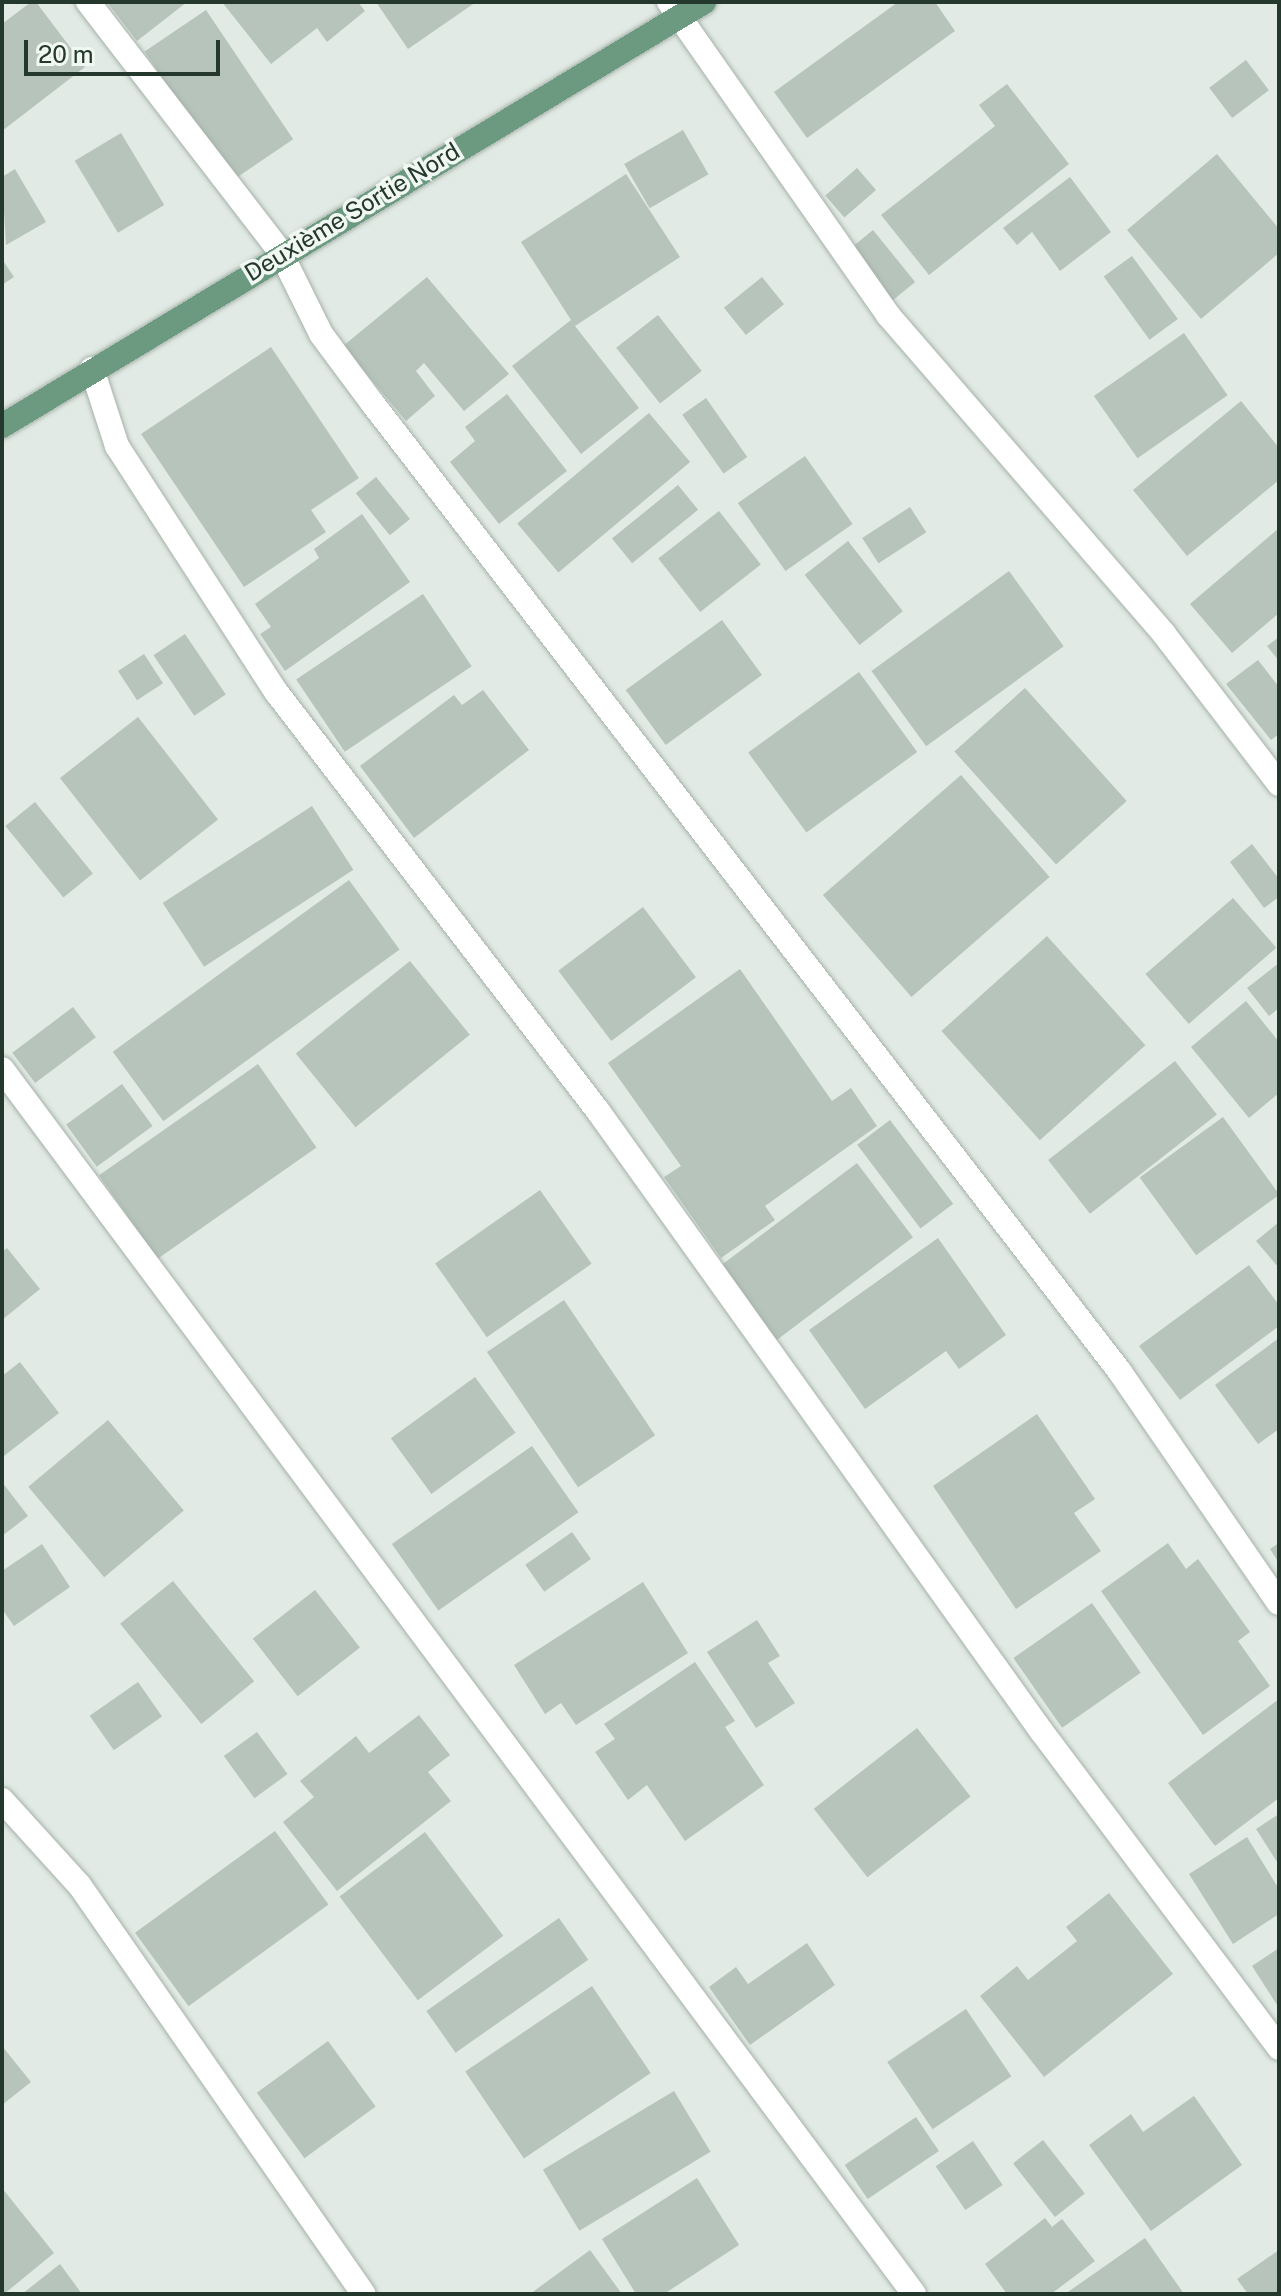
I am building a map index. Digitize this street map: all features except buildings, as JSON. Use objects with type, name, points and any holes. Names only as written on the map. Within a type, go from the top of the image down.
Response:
[{"type":"main road","name":"Deuxième Sortie Nord","points":[[2,426],[674,10],[704,2]]},
{"type":"street","points":[[88,2],[281,253],[321,334],[347,369],[1120,1372],[1279,1603]]},
{"type":"street","points":[[674,10],[888,315],[1164,634],[1279,784]]},
{"type":"street","points":[[92,369],[117,446],[277,693],[598,1111],[1042,1732],[1279,2048]]},
{"type":"street","points":[[2,1069],[914,2294]]},
{"type":"street","points":[[2,1800],[80,1886],[364,2294]]}]
